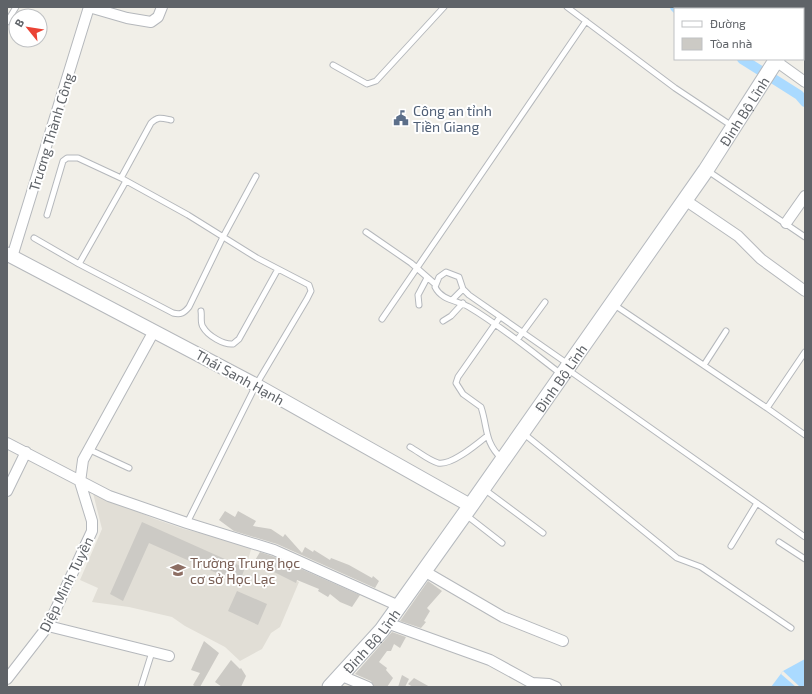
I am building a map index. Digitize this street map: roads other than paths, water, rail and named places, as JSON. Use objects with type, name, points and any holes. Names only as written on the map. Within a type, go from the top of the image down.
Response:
[{"type":"main road","name":"Đinh Bộ Lĩnh","points":[[330,687],[342,676],[387,623],[483,489],[706,170],[772,64]]},
{"type":"street","points":[[89,7],[127,18],[151,22],[158,17],[162,7]]},
{"type":"street","name":"Trương Thành Công","points":[[10,255],[89,7]]},
{"type":"street","points":[[772,64],[805,82]]},
{"type":"street","points":[[786,224],[805,196]]},
{"type":"street","points":[[685,200],[738,236],[760,259],[805,292]]},
{"type":"street","name":"Thái Sanh Hạnh","points":[[10,255],[256,385],[468,510]]},
{"type":"street","name":"Diệp Minh Tuyền","points":[[7,678],[48,626],[92,531],[92,521],[80,482],[83,460],[88,448],[154,331]]},
{"type":"street","points":[[7,443],[80,482],[132,505],[274,550],[399,606]]},
{"type":"street","points":[[7,491],[26,452]]},
{"type":"street","points":[[424,571],[503,617],[563,641]]},
{"type":"street","points":[[387,623],[490,660],[532,685],[549,684],[556,687]]},
{"type":"street","points":[[48,626],[169,656]]},
{"type":"street","points":[[342,676],[368,687]]},
{"type":"lane","points":[[7,22],[16,7]]},
{"type":"lane","points":[[333,65],[367,84],[372,84],[444,7]]},
{"type":"lane","points":[[567,7],[675,88],[732,126]]},
{"type":"lane","points":[[382,319],[586,21]]},
{"type":"lane","points":[[79,264],[124,180],[151,123],[155,118],[161,117],[171,120]]},
{"type":"lane","points":[[47,215],[63,161],[67,158],[78,158],[124,180],[188,215],[278,269],[309,285],[311,291],[256,385],[187,523]]},
{"type":"lane","points":[[706,170],[805,237]]},
{"type":"lane","points":[[34,238],[79,264],[173,313],[184,313],[189,307],[223,237],[256,176]]},
{"type":"lane","points":[[366,232],[416,268],[435,284],[438,293],[463,304],[517,340],[566,369],[805,536]]},
{"type":"lane","points":[[201,311],[202,325],[204,329],[215,338],[229,345],[233,344],[239,339],[278,269]]},
{"type":"lane","points":[[435,284],[439,277],[446,272],[453,273],[459,277],[463,289],[469,295],[522,332],[566,369]]},
{"type":"lane","points":[[419,305],[418,295],[427,278]]},
{"type":"lane","points":[[452,300],[463,289]]},
{"type":"lane","points":[[517,340],[545,302]]},
{"type":"lane","points":[[443,321],[451,316],[463,304]]},
{"type":"lane","points":[[612,304],[805,435]]},
{"type":"lane","points":[[500,317],[458,377],[456,383],[463,394],[481,407],[486,436],[503,460]]},
{"type":"lane","points":[[704,365],[726,331]]},
{"type":"lane","points":[[767,408],[805,352]]},
{"type":"lane","points":[[522,433],[677,558],[701,567],[791,628]]},
{"type":"lane","points":[[410,447],[439,463],[446,462],[468,451],[486,436]]},
{"type":"lane","points":[[88,448],[129,468]]},
{"type":"lane","points":[[483,489],[543,532]]},
{"type":"lane","points":[[731,546],[757,503]]},
{"type":"lane","points":[[468,510],[502,543]]},
{"type":"lane","points":[[779,542],[805,559]]},
{"type":"lane","points":[[141,687],[152,651]]},
{"type":"water","points":[[805,659],[805,687],[771,687],[783,671]]},
{"type":"waterway","points":[[744,60],[799,95],[805,102]]},
{"type":"place","name":"Công an tỉnh Tiền Giang","points":[[401,118]]},
{"type":"place","name":"Trường Trung học cơ sở Học Lạc","points":[[178,570]]}]
